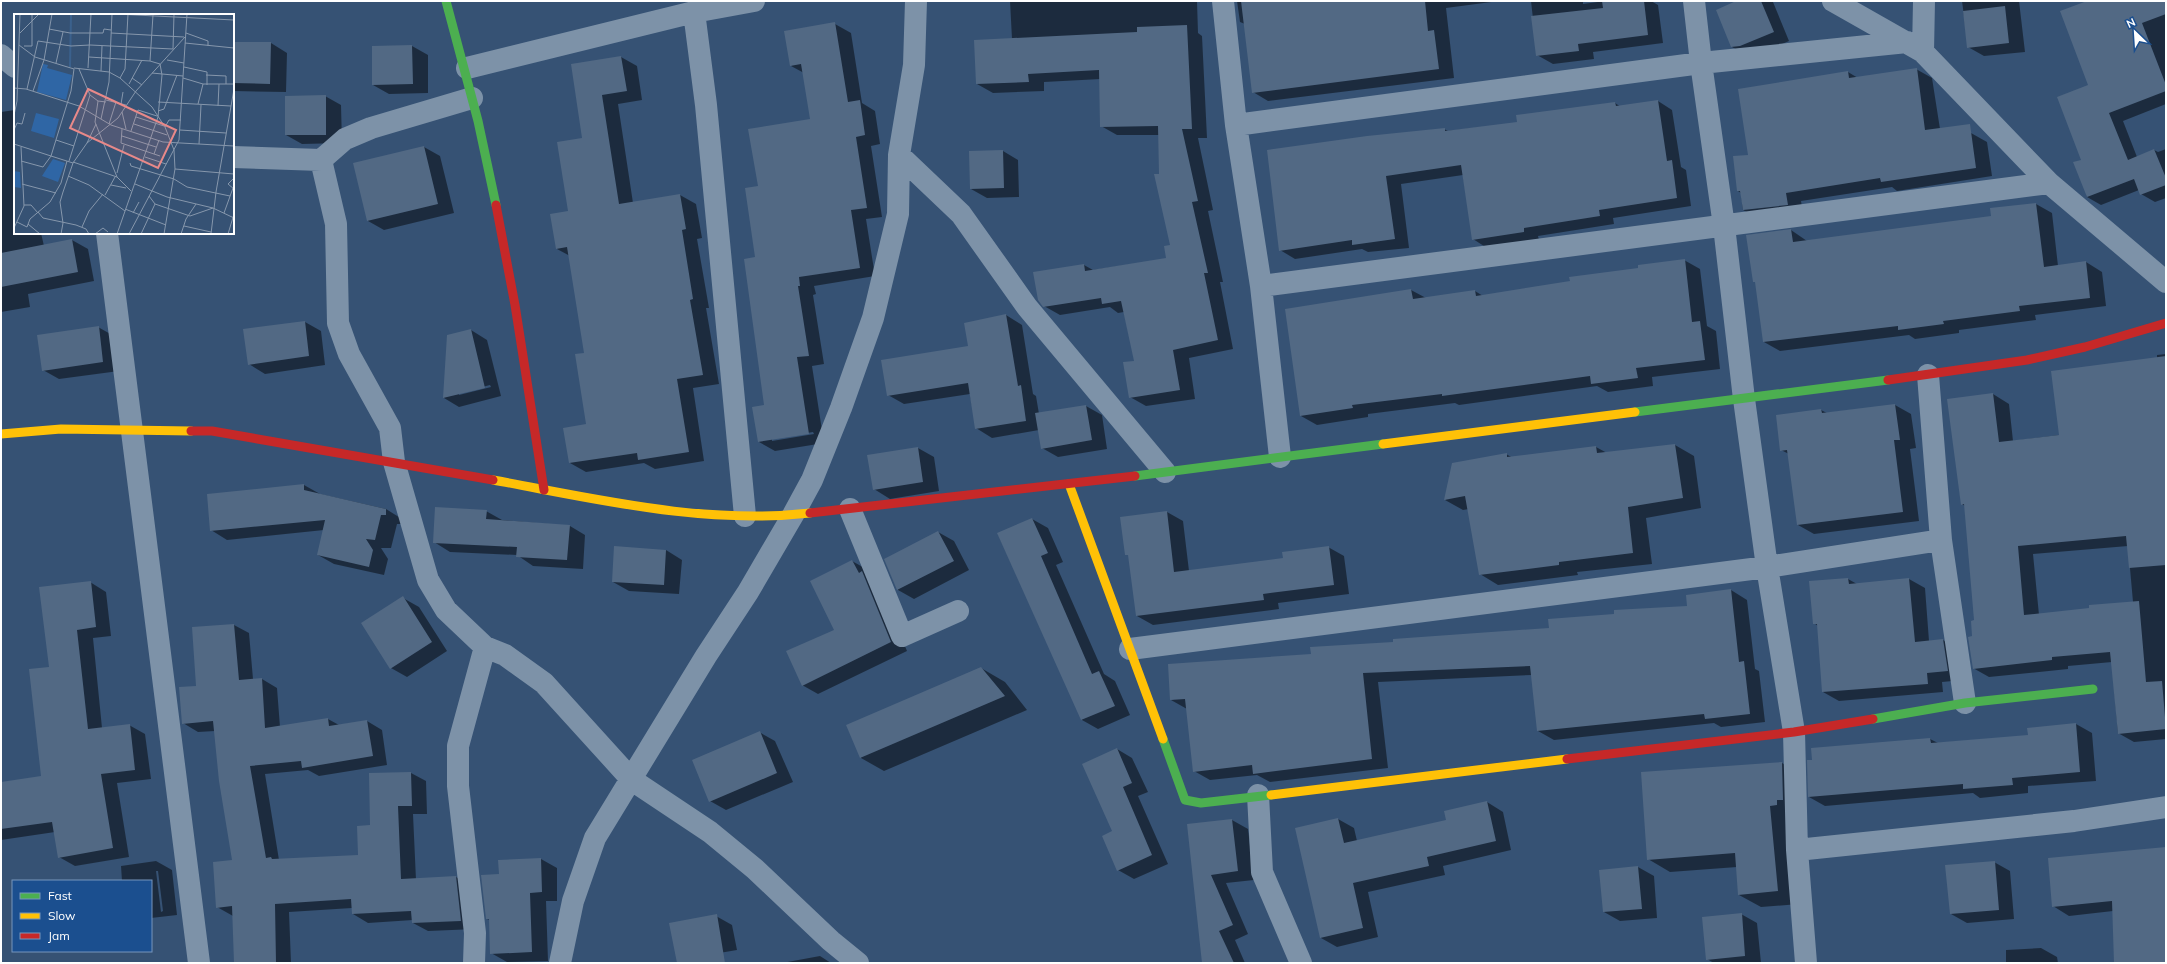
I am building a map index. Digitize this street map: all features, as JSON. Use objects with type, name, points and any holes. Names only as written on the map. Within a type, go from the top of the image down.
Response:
[{"type":"street","points":[[446,1],[467,68],[472,98],[513,286],[544,490]]},
{"type":"street","points":[[467,68],[694,12],[754,1]]},
{"type":"street","points":[[560,963],[573,901],[595,838],[632,780],[706,656],[748,592],[793,515],[812,480],[841,408],[873,318],[898,214],[899,155],[914,65],[916,1]]},
{"type":"street","points":[[1223,1],[1236,125],[1261,286],[1280,457]]},
{"type":"street","points":[[1694,1],[1700,63],[1724,226],[1744,399],[1766,567],[1794,732],[1797,850],[1806,963]]},
{"type":"street","points":[[1834,1],[1915,47],[2049,183],[2166,282]]},
{"type":"street","points":[[1915,47],[1924,1]]},
{"type":"street","points":[[694,12],[706,105],[745,516]]},
{"type":"street","points":[[1236,125],[1700,63],[1915,47]]},
{"type":"street","points":[[1,55],[14,66]]},
{"type":"street","points":[[234,157],[321,160],[345,140],[371,128],[472,98]]},
{"type":"street","points":[[899,155],[961,214],[1027,307],[1165,472]]},
{"type":"street","points":[[321,160],[336,224],[338,324],[349,354],[390,428],[394,462],[428,580],[446,610],[485,647],[506,655],[544,683],[632,780],[710,832],[755,869],[831,941],[858,963]]},
{"type":"street","points":[[1261,286],[2049,183]]},
{"type":"street","points":[[107,234],[133,429],[199,963]]},
{"type":"street","points":[[1,434],[61,429],[212,431],[394,462],[649,509],[713,516],[793,515],[1069,484],[1928,375],[2027,360],[2085,347],[2166,322]]},
{"type":"street","points":[[1928,375],[1941,540],[1965,703]]},
{"type":"street","points":[[1069,484],[1185,800],[1201,803],[1794,732],[1965,703],[2093,689]]},
{"type":"street","points":[[850,509],[902,636],[958,611]]},
{"type":"street","points":[[1130,649],[1766,567],[1941,540]]},
{"type":"street","points":[[474,963],[475,933],[458,786],[458,746],[485,647]]},
{"type":"street","points":[[1258,795],[1262,872],[1301,963]]},
{"type":"street","points":[[1797,850],[2074,821],[2166,807]]},
{"type":"building","points":[[1241,1],[1425,1],[1428,31],[1434,30],[1439,69],[1252,93]]},
{"type":"building","points":[[1602,1],[1644,1],[1648,35],[1578,44],[1579,51],[1536,56],[1531,16],[1603,8]]},
{"type":"building","points":[[1736,1],[1761,1],[1774,32],[1740,46],[1731,47],[1716,10]]},
{"type":"building","points":[[2087,1],[2166,1],[2166,14],[2142,23],[2166,85],[2166,91],[2109,113],[2128,160],[2154,149],[2166,178],[2166,185],[2140,195],[2134,179],[2087,197],[2073,162],[2081,160],[2057,97],[2088,85],[2060,11]]},
{"type":"building","points":[[2005,6],[2009,43],[1967,48],[1963,11]]},
{"type":"building","points":[[835,22],[848,102],[860,100],[865,135],[856,137],[867,208],[851,210],[860,268],[799,277],[800,286],[798,286],[809,356],[797,357],[809,434],[758,442],[752,407],[764,405],[744,259],[755,257],[745,188],[758,186],[748,129],[810,119],[801,64],[790,66],[784,31]]},
{"type":"building","points":[[1187,25],[1192,129],[1182,129],[1198,201],[1192,202],[1208,273],[1204,273],[1218,340],[1173,350],[1180,390],[1129,398],[1123,362],[1134,361],[1121,301],[1102,304],[1101,298],[1043,307],[1038,300],[1033,272],[1084,264],[1085,271],[1166,258],[1164,246],[1170,245],[1154,174],[1159,174],[1158,126],[1100,127],[1099,70],[1028,74],[1029,82],[976,84],[974,40],[1137,32],[1137,27]]},
{"type":"building","points":[[234,42],[271,42],[270,84],[234,83]]},
{"type":"building","points":[[412,45],[413,84],[372,85],[372,46]]},
{"type":"building","points":[[621,56],[627,91],[602,95],[619,204],[680,194],[686,229],[682,230],[693,299],[690,300],[703,375],[677,379],[689,452],[638,460],[637,453],[569,463],[563,428],[586,424],[575,354],[584,353],[567,247],[556,249],[550,214],[568,211],[557,142],[582,138],[571,64]]},
{"type":"building","points":[[1917,68],[1925,130],[1970,124],[1976,168],[1881,182],[1880,178],[1786,193],[1788,205],[1743,210],[1740,191],[1737,191],[1733,156],[1748,155],[1738,89],[1848,71],[1849,78]]},
{"type":"building","points":[[326,95],[326,135],[285,135],[285,96]]},
{"type":"building","points":[[1658,100],[1667,161],[1672,160],[1677,198],[1599,210],[1600,216],[1524,228],[1524,232],[1472,240],[1461,165],[1386,176],[1395,239],[1352,245],[1352,240],[1279,251],[1267,150],[1367,136],[1445,128],[1445,131],[1517,122],[1516,115],[1615,102],[1616,106]]},
{"type":"building","points":[[424,146],[438,204],[367,221],[353,163]]},
{"type":"building","points":[[1003,150],[1004,188],[970,189],[969,151]]},
{"type":"building","points":[[2036,203],[2044,267],[2086,261],[2090,298],[2019,306],[2020,311],[1943,321],[1944,324],[1898,330],[1898,326],[1763,342],[1755,282],[1753,282],[1746,235],[1791,229],[1793,242],[1991,216],[1990,208]]},
{"type":"building","points":[[72,239],[78,272],[1,287],[1,253]]},
{"type":"building","points":[[1685,259],[1692,322],[1700,321],[1705,360],[1636,368],[1638,378],[1591,384],[1590,376],[1442,396],[1442,394],[1352,405],[1353,408],[1300,416],[1285,309],[1411,289],[1413,299],[1475,290],[1476,296],[1570,281],[1569,277],[1638,268],[1638,265]]},
{"type":"building","points":[[1006,314],[1018,386],[1021,385],[1026,421],[975,429],[968,383],[887,396],[881,360],[968,346],[964,323]]},
{"type":"building","points":[[305,321],[309,356],[248,365],[243,329]]},
{"type":"building","points":[[99,326],[103,362],[42,371],[37,335]]},
{"type":"building","points":[[471,329],[485,388],[443,398],[447,335]]},
{"type":"building","points":[[2166,356],[2166,565],[2129,568],[2126,536],[2018,546],[2024,615],[2089,608],[2089,605],[2139,601],[2146,682],[2162,681],[2166,729],[2118,734],[2110,652],[2052,657],[2052,660],[1973,669],[1968,637],[1972,636],[1971,621],[1974,620],[1964,504],[1961,505],[1947,399],[1993,393],[1999,442],[2059,435],[2051,371]]},
{"type":"building","points":[[1895,404],[1900,440],[1894,440],[1903,512],[1797,525],[1787,450],[1780,451],[1776,415],[1821,409],[1822,413]]},
{"type":"building","points":[[1086,405],[1092,440],[1041,449],[1035,413]]},
{"type":"building","points":[[1675,444],[1683,498],[1628,507],[1633,553],[1559,562],[1559,565],[1479,575],[1465,496],[1444,500],[1452,463],[1507,453],[1507,457],[1596,446],[1597,453]]},
{"type":"building","points":[[918,447],[923,482],[873,490],[867,455]]},
{"type":"building","points":[[304,484],[304,490],[386,509],[386,515],[381,515],[375,540],[366,539],[373,550],[369,567],[317,555],[325,520],[210,531],[207,494]]},
{"type":"building","points":[[435,507],[487,510],[486,519],[570,525],[567,560],[516,557],[517,547],[433,543]]},
{"type":"building","points":[[1167,511],[1174,572],[1283,558],[1282,552],[1329,546],[1334,585],[1263,594],[1264,600],[1136,616],[1128,555],[1125,555],[1120,517]]},
{"type":"building","points":[[1032,518],[1048,553],[1041,556],[1092,674],[1099,671],[1115,706],[1081,720],[997,533]]},
{"type":"building","points":[[938,531],[954,561],[897,590],[884,559]]},
{"type":"building","points":[[614,546],[666,550],[664,585],[612,582]]},
{"type":"building","points":[[852,560],[859,573],[862,571],[891,642],[802,686],[786,651],[834,630],[810,581]]},
{"type":"building","points":[[1848,578],[1849,584],[1909,578],[1915,642],[1943,639],[1948,671],[1927,673],[1928,684],[1822,692],[1817,624],[1813,624],[1809,581]]},
{"type":"building","points":[[91,581],[96,627],[77,630],[88,729],[130,724],[135,770],[101,774],[113,848],[58,858],[52,822],[1,829],[1,782],[41,776],[29,669],[49,667],[39,587]]},
{"type":"building","points":[[1731,589],[1739,662],[1744,661],[1750,714],[1705,719],[1704,714],[1537,731],[1530,666],[1363,673],[1372,759],[1253,774],[1252,765],[1193,772],[1185,699],[1170,700],[1168,664],[1311,654],[1310,647],[1393,642],[1393,639],[1549,628],[1548,619],[1614,614],[1614,610],[1687,606],[1686,595]]},
{"type":"building","points":[[403,596],[432,642],[390,669],[361,623]]},
{"type":"building","points":[[234,624],[239,680],[262,678],[265,728],[328,718],[329,726],[367,720],[373,756],[302,768],[301,761],[250,766],[266,858],[358,855],[357,826],[370,825],[369,773],[411,772],[412,806],[398,806],[401,879],[456,876],[461,921],[412,923],[411,911],[352,914],[351,899],[275,904],[276,963],[234,963],[232,906],[216,908],[213,862],[232,860],[219,781],[213,721],[182,724],[179,687],[196,686],[192,627]]},
{"type":"building","points":[[981,667],[1005,696],[860,758],[846,725]]},
{"type":"building","points":[[2076,723],[2080,772],[2012,778],[2013,785],[1963,789],[1963,784],[1808,797],[1807,760],[1812,760],[1811,748],[1930,738],[1931,743],[2028,735],[2027,728]]},
{"type":"building","points":[[760,731],[777,773],[709,802],[692,760]]},
{"type":"building","points":[[1117,748],[1132,783],[1123,787],[1152,855],[1117,871],[1102,836],[1112,831],[1082,764]]},
{"type":"building","points":[[1782,762],[1783,800],[1777,800],[1777,805],[1770,806],[1778,891],[1738,895],[1735,853],[1647,860],[1641,772]]},
{"type":"building","points":[[1487,801],[1496,841],[1427,857],[1429,866],[1353,883],[1363,928],[1320,938],[1295,828],[1338,818],[1344,843],[1446,820],[1444,811]]},
{"type":"building","points":[[1232,819],[1238,871],[1211,875],[1233,925],[1219,931],[1234,963],[1202,963],[1187,824]]},
{"type":"building","points":[[2166,847],[2166,963],[2114,963],[2112,901],[2052,907],[2048,858]]},
{"type":"building","points":[[541,858],[542,892],[530,893],[532,952],[490,954],[489,919],[486,919],[481,875],[499,874],[498,860]]},
{"type":"building","points":[[1995,861],[1999,910],[1950,914],[1945,865]]},
{"type":"building","points":[[1638,866],[1642,909],[1603,912],[1599,870]]},
{"type":"building","points":[[1742,913],[1745,956],[1706,960],[1702,917]]},
{"type":"building","points":[[717,914],[725,963],[677,963],[669,923]]},
{"type":"traffic: fast","points":[[446,1],[478,121],[496,205]]},
{"type":"traffic: fast","points":[[1635,412],[1888,380]]},
{"type":"traffic: fast","points":[[1135,476],[1383,444]]},
{"type":"traffic: fast","points":[[1873,719],[1965,703],[2093,689]]},
{"type":"traffic: fast","points":[[1163,739],[1185,800],[1201,803],[1271,795]]},
{"type":"traffic: slow","points":[[1383,444],[1635,412]]},
{"type":"traffic: slow","points":[[1,434],[61,429],[191,431]]},
{"type":"traffic: slow","points":[[493,480],[611,502],[690,513],[730,516],[770,516],[810,513]]},
{"type":"traffic: slow","points":[[1069,484],[1163,739]]},
{"type":"traffic: slow","points":[[1271,795],[1567,759]]},
{"type":"traffic: jam","points":[[496,205],[515,305],[544,490]]},
{"type":"traffic: jam","points":[[1888,380],[2027,360],[2085,347],[2166,323]]},
{"type":"traffic: jam","points":[[191,431],[212,431],[493,480]]},
{"type":"traffic: jam","points":[[810,513],[1135,476]]},
{"type":"traffic: jam","points":[[1567,759],[1794,732],[1873,719]]}]
